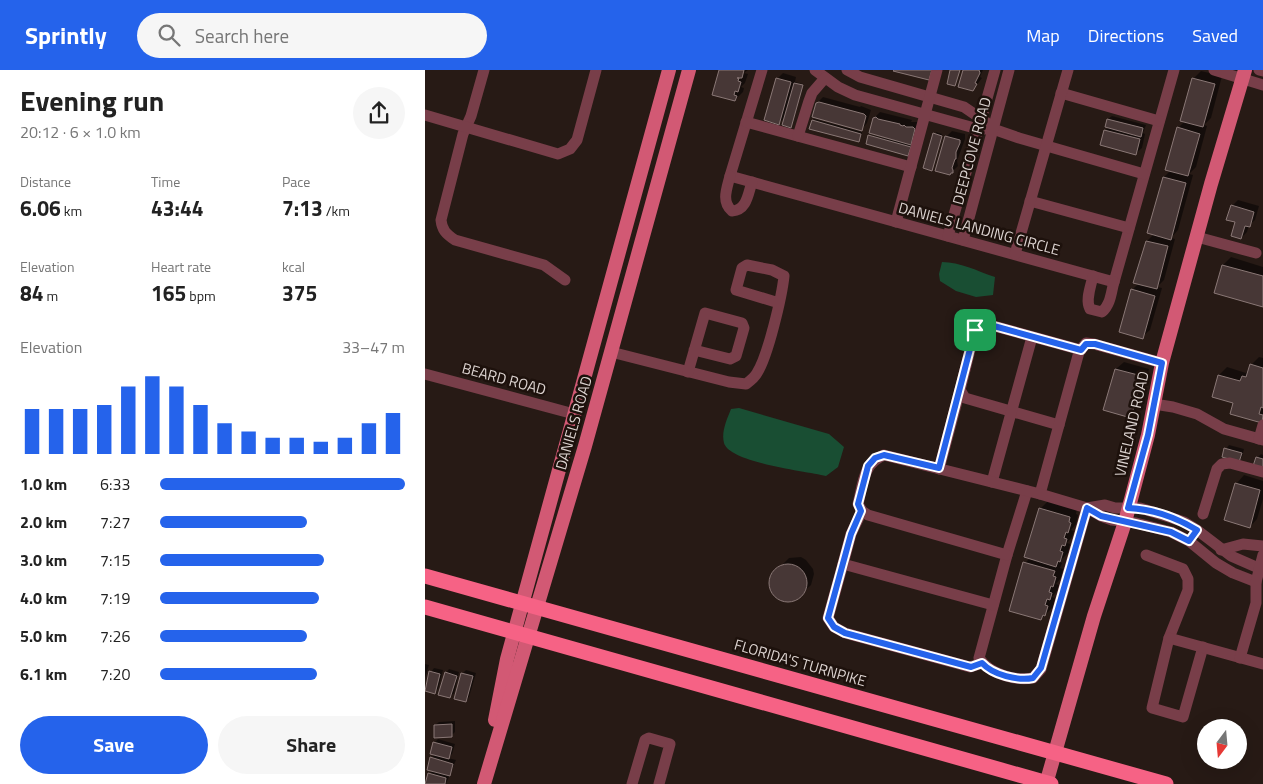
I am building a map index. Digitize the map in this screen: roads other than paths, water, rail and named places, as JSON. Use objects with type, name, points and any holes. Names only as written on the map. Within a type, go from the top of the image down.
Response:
[{"type":"highway","name":"FLORIDA'S TURNPIKE","points":[[425,576],[1165,784]]},
{"type":"highway","points":[[425,607],[1051,784]]},
{"type":"main road","name":"DANIELS ROAD","points":[[483,784],[507,660],[669,70]]},
{"type":"main road","name":"DANIELS ROAD","points":[[483,784],[585,446],[689,70]]},
{"type":"main road","name":"VINELAND ROAD","points":[[1046,784],[1095,616],[1127,515],[1148,435],[1162,363],[1243,75]]},
{"type":"main road","points":[[600,321],[604,344],[611,352]]},
{"type":"main road","points":[[574,414],[581,420],[585,446]]},
{"type":"street","points":[[484,70],[471,116],[463,134],[441,220],[442,228],[446,234],[455,240],[544,265],[565,280]]},
{"type":"street","points":[[425,115],[558,154],[569,149],[577,140],[596,70]]},
{"type":"street","points":[[752,182],[743,208],[732,211],[727,207],[725,198],[730,176],[762,70]]},
{"type":"street","points":[[815,70],[838,87],[855,95],[978,130],[993,129],[1144,174]]},
{"type":"street","points":[[847,70],[860,77],[964,107],[981,118],[993,129]]},
{"type":"street","points":[[896,222],[937,70]]},
{"type":"street","name":"DEEPCOVE ROAD","points":[[948,236],[995,70]]},
{"type":"street","name":"DEEPCOVE ROAD","points":[[963,240],[1009,70]]},
{"type":"street","points":[[1015,254],[1068,70]]},
{"type":"street","points":[[1093,276],[1088,305],[1090,309],[1102,312],[1109,305],[1174,70]]},
{"type":"street","points":[[1214,70],[1243,75],[1263,85]]},
{"type":"street","points":[[1259,70],[1263,71]]},
{"type":"street","points":[[798,136],[812,93],[825,78]]},
{"type":"street","points":[[1061,93],[1159,120]]},
{"type":"street","points":[[746,122],[911,168]]},
{"type":"street","name":"DANIELS LANDING CIRCLE","points":[[730,176],[1114,282]]},
{"type":"street","points":[[1030,200],[1129,228]]},
{"type":"street","points":[[1197,237],[1256,253]]},
{"type":"street","points":[[611,352],[729,382],[746,384],[757,374],[779,302]]},
{"type":"street","points":[[688,372],[694,350],[705,313],[742,323],[744,328],[736,356],[730,360],[694,350]]},
{"type":"street","points":[[939,468],[975,330],[983,323],[1081,350]]},
{"type":"street","points":[[992,482],[1032,337]]},
{"type":"street","points":[[1040,494],[1081,350],[1086,344],[1095,344],[1162,363]]},
{"type":"street","name":"BEARD ROAD","points":[[425,374],[574,414]]},
{"type":"street","points":[[960,390],[965,398],[1059,425]]},
{"type":"street","points":[[1154,404],[1197,414],[1224,429],[1261,439],[1263,425]]},
{"type":"street","points":[[1007,555],[868,515],[861,511],[858,504],[868,466],[875,458],[884,455],[1040,494],[1087,508],[1101,516],[1127,515],[1140,508],[1184,522],[1221,550],[1261,569]]},
{"type":"street","points":[[1203,514],[1217,469],[1222,464],[1230,463],[1263,472]]},
{"type":"street","points":[[1027,491],[1007,555],[979,658],[992,671],[1023,680],[1033,678],[1041,668],[1087,508]]},
{"type":"street","points":[[861,511],[851,534],[828,618],[834,627],[845,633],[971,667],[982,663]]},
{"type":"street","points":[[1127,515],[1136,523],[1171,532],[1189,541],[1216,563],[1233,573],[1257,582]]},
{"type":"street","points":[[1189,541],[1197,530]]},
{"type":"street","points":[[1221,550],[1243,544],[1263,546]]},
{"type":"street","points":[[1240,658],[1259,603],[1257,582],[1263,554]]},
{"type":"street","points":[[1146,556],[1183,569],[1188,579],[1188,590],[1169,638],[1152,708],[1183,717],[1203,647]]},
{"type":"street","points":[[843,564],[993,605]]},
{"type":"street","points":[[1169,638],[1263,664]]},
{"type":"street","points":[[632,784],[645,740],[649,738],[670,744],[659,784]]}]
